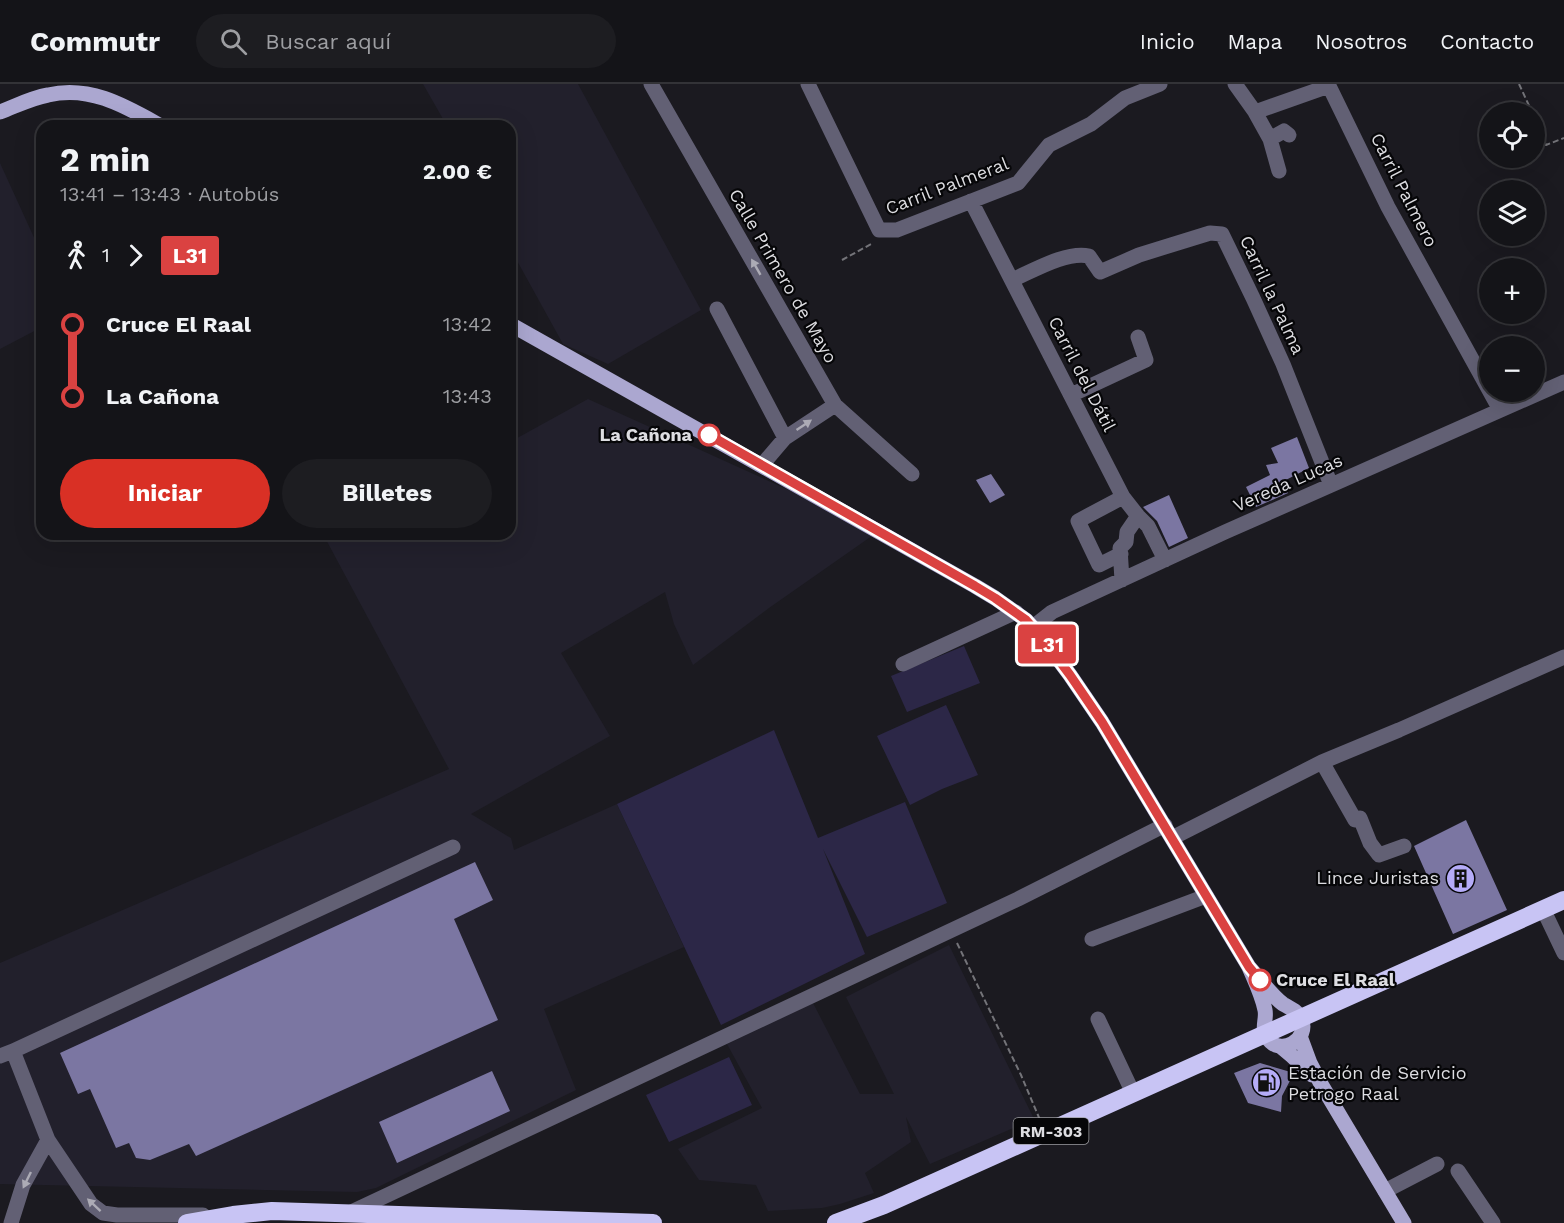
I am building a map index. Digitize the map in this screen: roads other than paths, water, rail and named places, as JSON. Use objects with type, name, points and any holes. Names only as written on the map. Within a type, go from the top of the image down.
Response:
[{"type":"highway","name":"RM-303","points":[[836,1223],[884,1205],[1133,1093],[1265,1025],[1564,900]]},
{"type":"highway","points":[[187,1223],[272,1211],[653,1223]]},
{"type":"main road","points":[[0,112],[47,95],[72,92],[94,94],[150,120]]},
{"type":"main road","points":[[516,327],[975,586],[1016,612],[1033,627],[1096,712],[1249,967],[1261,997],[1265,1025],[1274,1044],[1280,1046],[1305,1067],[1321,1084]]},
{"type":"main road","points":[[1249,967],[1274,996],[1296,1013],[1303,1027],[1300,1036],[1292,1045],[1280,1046]]},
{"type":"main road","points":[[1300,1036],[1321,1084],[1404,1223]]},
{"type":"street","points":[[47,95],[58,84]]},
{"type":"street","name":"Calle Primero de Mayo","points":[[651,84],[835,405],[912,474]]},
{"type":"street","name":"Carril Palmeral","points":[[808,84],[879,230],[897,230],[1018,183],[1049,145],[1090,123],[1125,98],[1160,84]]},
{"type":"street","points":[[1235,84],[1255,112],[1270,139],[1279,171]]},
{"type":"street","name":"Carril Palmero","points":[[1255,112],[1329,86],[1389,207],[1500,410]]},
{"type":"street","points":[[1270,139],[1284,131],[1289,135]]},
{"type":"street","name":"Carril del Dátil","points":[[971,201],[1123,497],[1137,516],[1148,526],[1165,560]]},
{"type":"street","name":"Carril la Palma","points":[[1012,280],[1066,257],[1082,255],[1089,256],[1100,272],[1139,255],[1210,233],[1222,234],[1283,364],[1331,485]]},
{"type":"street","points":[[717,309],[785,438]]},
{"type":"street","points":[[1071,395],[1146,360],[1138,337]]},
{"type":"street","name":"Vereda Lucas","points":[[1033,627],[1052,612],[1564,382]]},
{"type":"street","points":[[762,465],[785,438],[835,405]]},
{"type":"street","points":[[1120,554],[1099,565],[1078,521],[1123,497]]},
{"type":"street","points":[[1122,580],[1120,548],[1126,542],[1127,532],[1137,516]]},
{"type":"street","points":[[903,664],[1016,612]]},
{"type":"street","points":[[347,1214],[1018,899],[1322,762],[1564,657]]},
{"type":"street","points":[[1322,762],[1355,820],[1360,818],[1370,843],[1379,855],[1404,846]]},
{"type":"street","points":[[233,1215],[103,1213],[91,1204],[48,1140],[7,1054],[453,847]]},
{"type":"street","points":[[1092,939],[1206,896]]},
{"type":"street","points":[[1543,909],[1564,953]]},
{"type":"street","points":[[1098,1019],[1133,1093]]},
{"type":"street","points":[[10,1221],[24,1185],[48,1140]]},
{"type":"street","points":[[1385,1191],[1437,1164]]},
{"type":"street","points":[[1458,1171],[1493,1223]]},
{"type":"place","name":"La Cañona","points":[[709,435]]},
{"type":"place","name":"Lince Juristas","points":[[1460,878]]},
{"type":"place","name":"Cruce El Raal","points":[[1260,980]]},
{"type":"place","name":"Estación de Servicio Petrogo Raal","points":[[1267,1083]]}]
